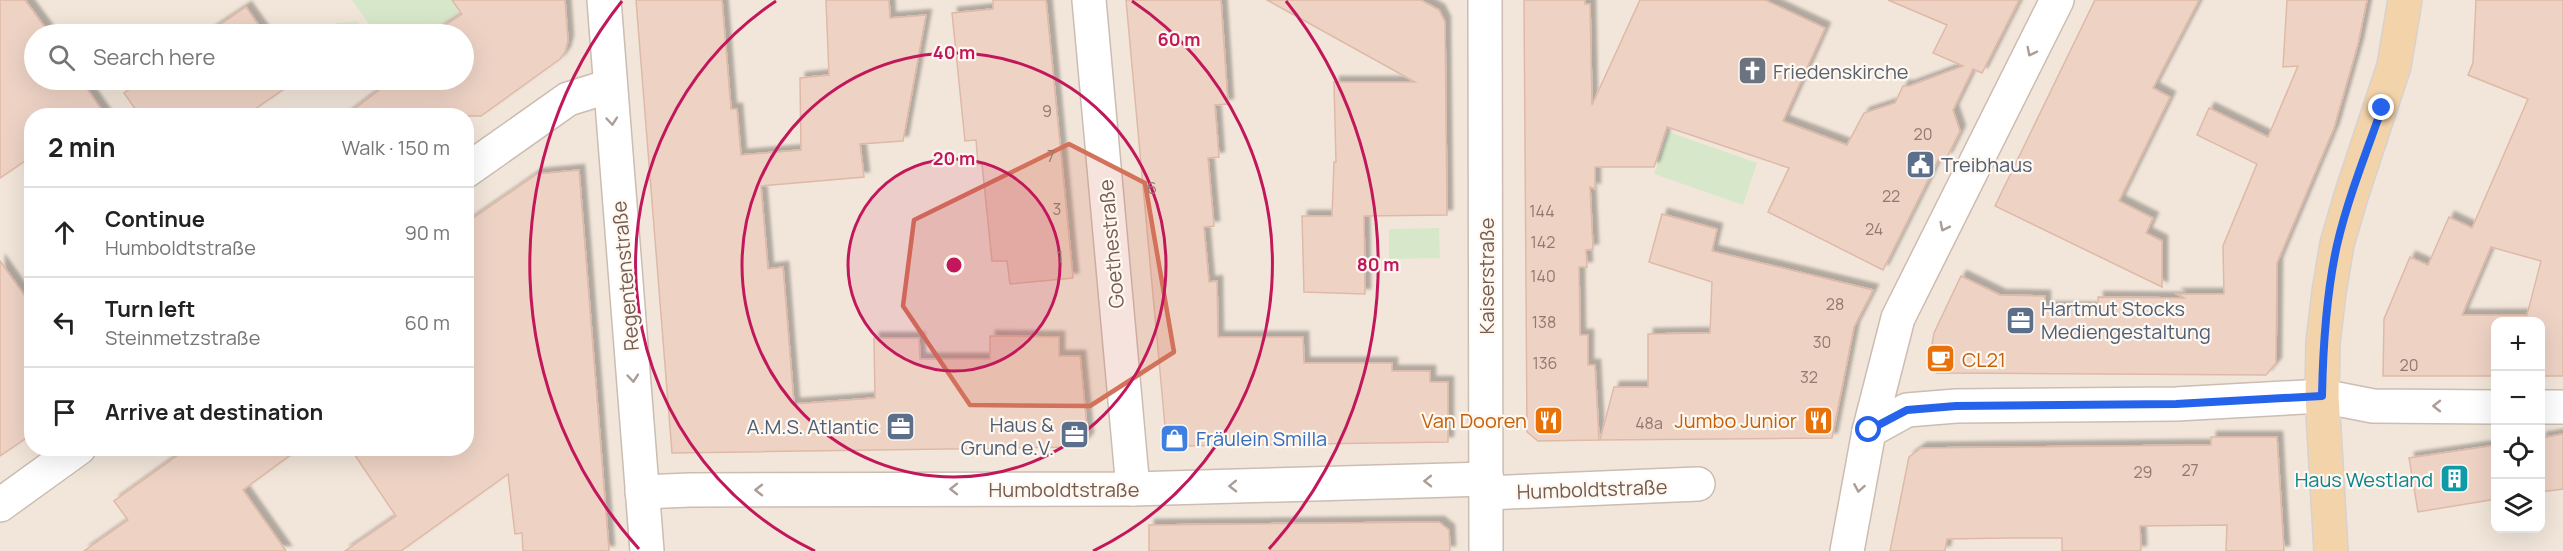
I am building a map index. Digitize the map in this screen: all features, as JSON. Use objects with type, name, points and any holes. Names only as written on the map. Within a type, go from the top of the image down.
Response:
[{"type":"main road","points":[[2331,551],[2322,396],[2323,342],[2337,244],[2394,66],[2405,0]]},
{"type":"street","name":"Regentenstraße","points":[[604,0],[647,551]]},
{"type":"street","name":"Goethestraße","points":[[1089,0],[1133,489]]},
{"type":"street","name":"Kaiserstraße","points":[[1485,0],[1486,551]]},
{"type":"street","points":[[1847,551],[1869,430],[1898,318],[2057,0]]},
{"type":"street","points":[[474,165],[568,99],[610,86]]},
{"type":"street","points":[[1869,430],[1907,410],[1956,406],[2176,404],[2322,396],[2373,406],[2491,407]]},
{"type":"street","points":[[2545,407],[2563,407]]},
{"type":"street","points":[[0,505],[68,456]]},
{"type":"street","name":"Humboldtstraße","points":[[642,492],[1698,484]]},
{"type":"highlighted area","points":[[1069,144],[1145,183],[1174,352],[1090,406],[970,405],[903,306],[914,220]]},
{"type":"shaded area","points":[[0,0],[2563,0],[2563,551],[0,551]]},
{"type":"green space","points":[[352,0],[476,0],[440,24],[369,24]]},
{"type":"green space","points":[[357,21],[359,24],[335,24]]},
{"type":"green space","points":[[1669,132],[1757,163],[1743,205],[1654,174]]},
{"type":"green space","points":[[1439,228],[1440,258],[1389,259],[1389,229]]},
{"type":"building","points":[[0,0],[25,0],[43,24],[24,24],[24,90],[88,90],[100,108],[24,108],[24,162],[0,178]]},
{"type":"building","points":[[452,0],[565,0],[568,41],[565,52],[560,59],[481,116],[474,116],[474,108],[355,108],[379,90],[474,90],[474,24],[447,24],[462,14]]},
{"type":"building","points":[[636,0],[722,0],[731,109],[737,109],[741,155],[801,150],[800,78],[829,75],[826,0],[889,0],[890,18],[926,15],[903,141],[860,144],[864,177],[761,186],[768,269],[783,267],[794,404],[875,398],[874,338],[919,338],[920,359],[990,359],[990,336],[1059,337],[1059,356],[1080,356],[1088,438],[1080,447],[672,453]]},
{"type":"building","points":[[993,0],[1046,0],[1073,278],[1010,284],[1007,261],[992,261],[982,164],[978,164],[976,140],[965,141],[952,13],[993,9]]},
{"type":"building","points":[[1126,0],[1221,0],[1228,104],[1215,105],[1219,157],[1208,158],[1214,226],[1204,227],[1209,282],[1217,281],[1218,337],[1303,337],[1304,363],[1392,363],[1392,371],[1430,371],[1430,382],[1448,382],[1448,442],[1176,446],[1166,437]]},
{"type":"building","points":[[1267,0],[1421,0],[1439,10],[1445,22],[1447,215],[1364,216],[1365,294],[1304,292],[1302,216],[1332,216],[1334,162],[1336,162],[1334,82],[1415,82]]},
{"type":"building","points":[[1524,0],[1585,0],[1585,4],[1590,4],[1592,105],[1640,0],[1765,0],[1825,28],[1783,121],[1847,145],[1864,113],[1895,103],[1903,86],[1909,86],[1963,66],[1933,53],[1947,25],[1888,0],[2019,0],[1982,73],[1973,69],[1953,110],[1960,131],[1947,157],[1938,160],[1883,270],[1768,212],[1789,168],[1667,127],[1654,167],[1595,167],[1595,189],[1590,187],[1593,249],[1586,250],[1587,267],[1579,267],[1580,335],[1588,335],[1588,365],[1595,365],[1599,440],[1538,441],[1527,432]]},
{"type":"building","points":[[2095,0],[2199,0],[2153,88],[2170,97],[2119,201],[2153,218],[2146,233],[2162,241],[2162,287],[1995,206]]},
{"type":"building","points":[[2287,0],[2367,0],[2358,44],[2334,128],[2277,263],[2276,363],[2266,375],[1937,373],[1929,362],[1934,333],[1961,276],[2000,295],[2045,296],[2045,307],[2099,308],[2098,297],[2184,298],[2177,294],[2224,294],[2223,246],[2257,164],[2197,135],[2209,108],[2268,137],[2298,66],[2283,67]]},
{"type":"building","points":[[2476,0],[2563,0],[2563,376],[2545,376],[2545,317],[2491,317],[2491,376],[2383,376],[2384,319],[2410,257],[2428,265],[2449,217],[2472,228],[2528,99],[2468,75],[2473,63]],"holes":[[[2491,247],[2541,261],[2527,315],[2462,315]]]},
{"type":"building","points":[[246,7],[258,24],[221,24]]},
{"type":"building","points":[[128,90],[283,90],[257,108],[134,108],[124,93]]},
{"type":"building","points":[[579,170],[609,551],[523,551],[522,533],[515,534],[508,474],[401,551],[345,551],[396,516],[355,456],[474,456],[474,217],[537,174]]},
{"type":"building","points":[[1662,214],[1717,229],[1712,251],[1873,290],[1854,327],[1832,438],[1600,440],[1614,387],[1648,387],[1648,334],[1710,333],[1712,282],[1649,262]]},
{"type":"building","points":[[0,261],[24,295],[24,440],[0,456]]},
{"type":"building","points":[[2563,434],[2563,489],[2545,491],[2545,437]]},
{"type":"building","points":[[2211,437],[2277,437],[2284,551],[2226,551],[2227,525],[2140,526],[2141,551],[2062,551],[2062,538],[2008,538],[1947,539],[1945,551],[1890,551],[1909,457],[1921,448],[2211,445]]},
{"type":"building","name":"Haus Westland","points":[[2491,446],[2491,500],[2418,512],[2409,458]]},
{"type":"building","points":[[177,456],[289,456],[243,490],[286,551],[84,551],[128,520],[114,501]]},
{"type":"building","points":[[1439,522],[1449,530],[1450,551],[1149,551],[1149,525]]},
{"type":"place","name":"Friedenskirche","points":[[1752,71]]},
{"type":"place","name":"Treibhaus","points":[[1920,164]]},
{"type":"place","name":"Hartmut Stocks Mediengestaltung","points":[[2020,320]]},
{"type":"place","name":"CL21","points":[[1941,359]]},
{"type":"place","name":"Van Dooren","points":[[1548,420]]},
{"type":"place","name":"Jumbo Junior","points":[[1818,420]]},
{"type":"place","name":"A.M.S. Atlantic","points":[[900,426]]},
{"type":"place","name":"Haus & Grund e.V.","points":[[1075,435]]},
{"type":"place","name":"Fräulein Smilla","points":[[1175,438]]},
{"type":"place","name":"Haus Westland","points":[[2454,479]]},
{"type":"route","points":[[1869,430],[1907,410],[1956,406],[2176,404],[2322,396],[2323,342],[2337,244],[2382,108]]}]
